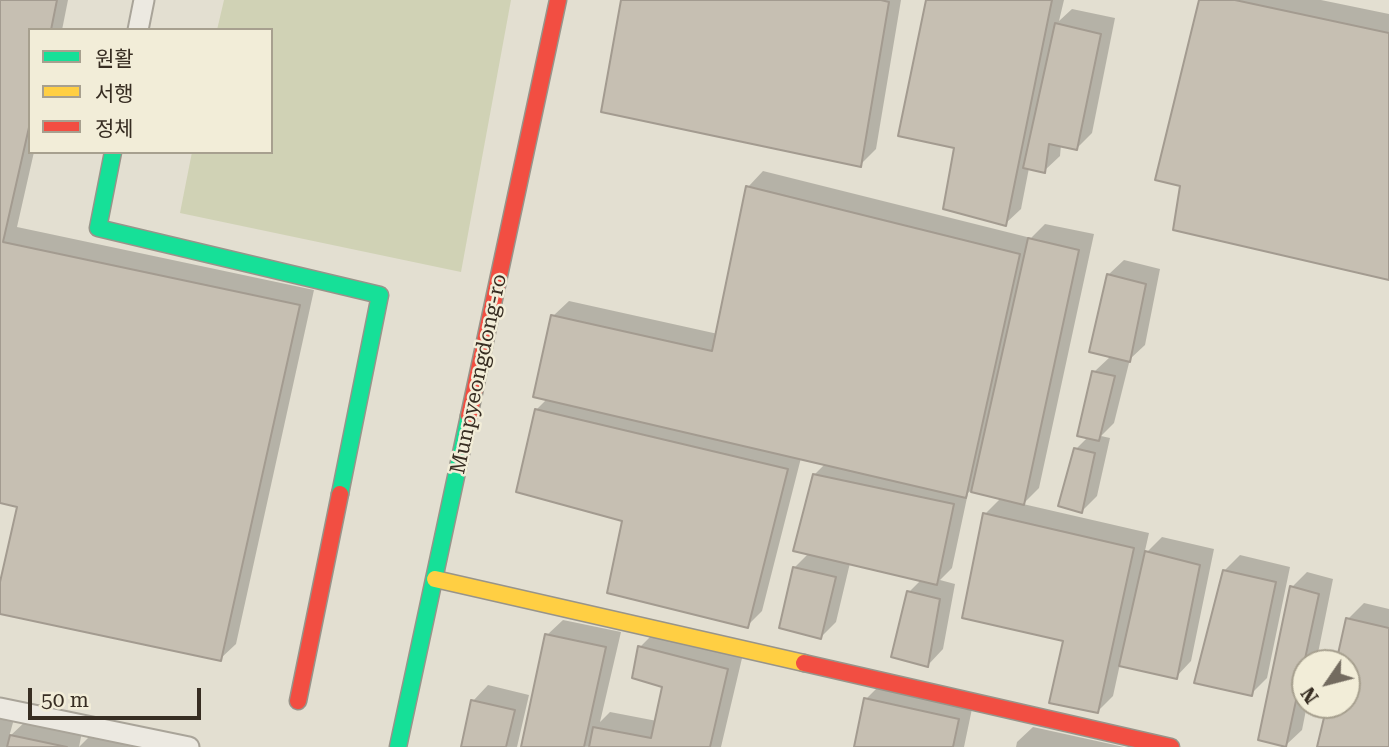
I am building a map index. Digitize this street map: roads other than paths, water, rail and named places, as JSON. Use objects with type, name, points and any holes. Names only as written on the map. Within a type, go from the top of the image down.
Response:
[{"type":"street","points":[[138,28],[144,0]]},
{"type":"street","name":"Munpyeongdong-ro","points":[[398,747],[558,0]]},
{"type":"street","points":[[113,154],[98,228],[380,295],[298,701]]},
{"type":"street","points":[[435,579],[1171,747]]},
{"type":"street","points":[[0,708],[189,747]]}]
